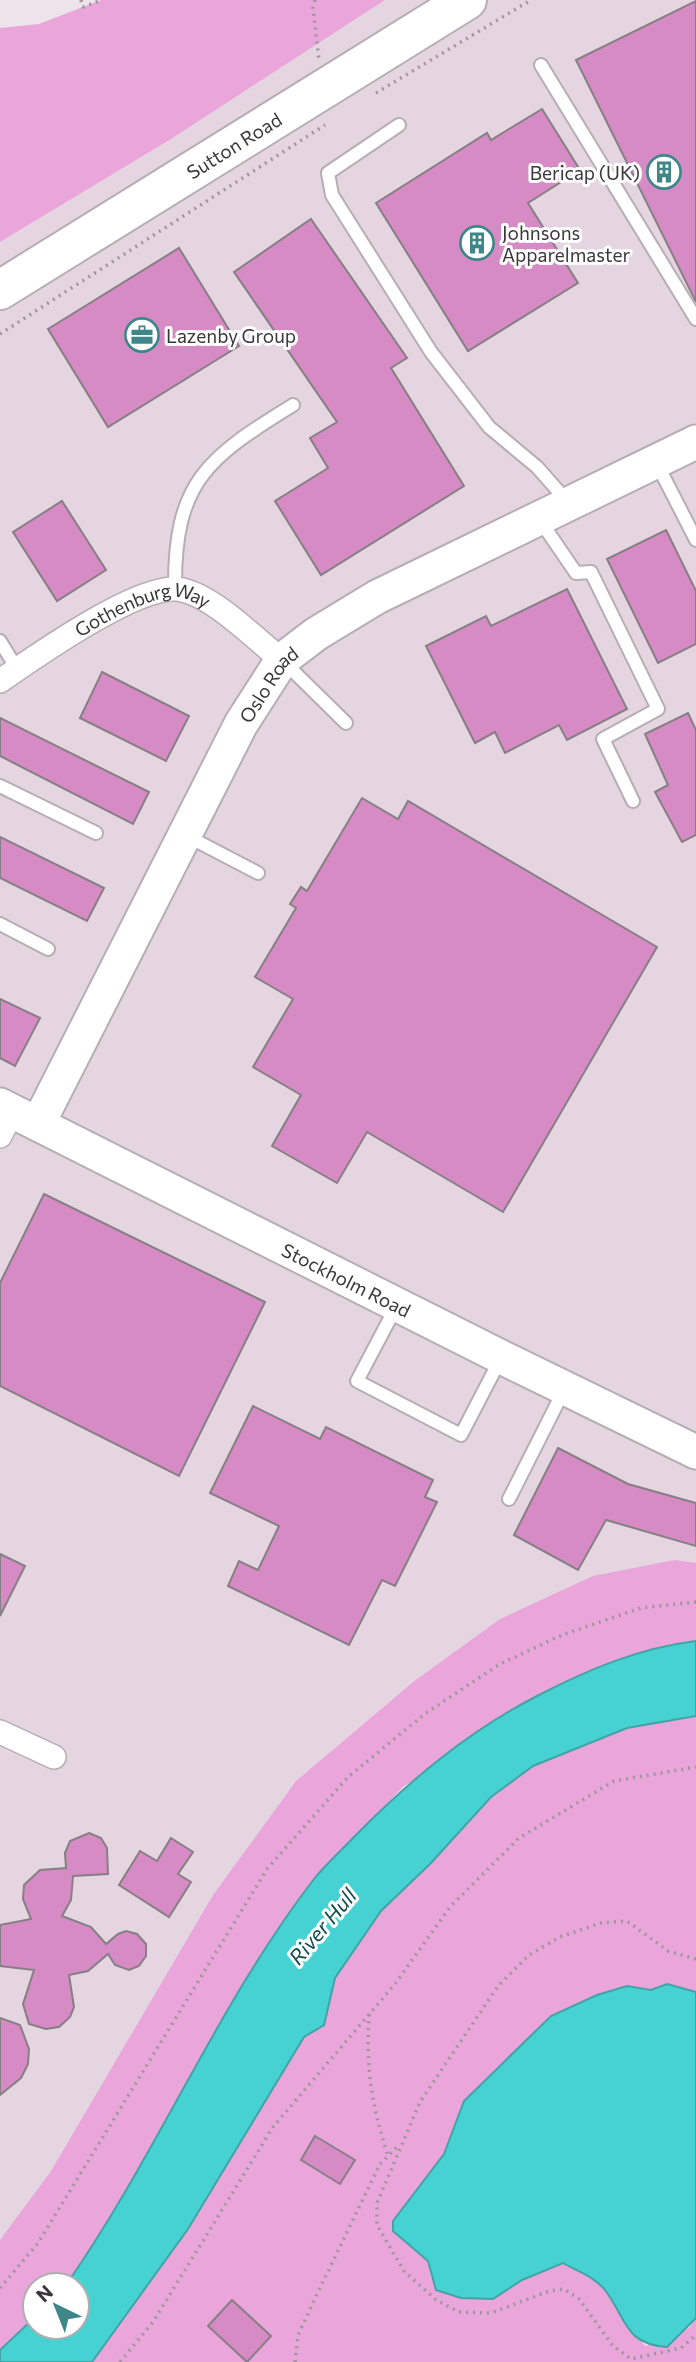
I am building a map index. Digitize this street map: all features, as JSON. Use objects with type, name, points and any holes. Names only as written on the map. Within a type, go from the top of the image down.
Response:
[{"type":"highway","name":"Sutton Road","points":[[0,290],[467,0]]},
{"type":"street","name":"Oslo Road","points":[[13,1119],[187,836],[241,724],[282,660],[316,634],[377,597],[696,442]]},
{"type":"street","name":"Gothenburg Way","points":[[9,675],[134,598],[175,589],[205,600],[282,660]]},
{"type":"street","name":"Stockholm Road","points":[[13,1119],[696,1452]]},
{"type":"street","points":[[0,1732],[54,1757]]},
{"type":"lane","points":[[541,65],[696,319]]},
{"type":"lane","points":[[399,125],[328,173],[332,195],[448,374],[489,427],[537,467],[570,504]]},
{"type":"lane","points":[[175,589],[178,526],[195,485],[236,440],[293,405]]},
{"type":"lane","points":[[656,461],[696,540]]},
{"type":"lane","points":[[539,519],[576,573],[591,572],[658,709],[603,739],[633,801]]},
{"type":"lane","points":[[0,641],[9,675]]},
{"type":"lane","points":[[282,660],[346,723]]},
{"type":"lane","points":[[0,786],[96,833]]},
{"type":"lane","points":[[187,836],[258,873]]},
{"type":"lane","points":[[0,924],[48,949]]},
{"type":"lane","points":[[397,1304],[357,1381],[461,1435],[501,1357]]},
{"type":"lane","points":[[509,1499],[565,1389]]},
{"type":"path","points":[[82,0],[83,7],[101,0]]},
{"type":"path","points":[[316,0],[313,8],[319,60]]},
{"type":"path","points":[[372,96],[531,0]]},
{"type":"path","points":[[0,334],[326,125]]},
{"type":"path","points":[[0,2288],[45,2233],[267,1869],[348,1777],[426,1713],[500,1664],[562,1635],[641,1608],[696,1602]]},
{"type":"path","points":[[120,2362],[153,2322],[273,2127],[395,1984],[450,1907],[519,1839],[614,1781],[696,1767]]},
{"type":"path","points":[[696,1959],[668,1951],[627,1921],[591,1926],[560,1937],[529,1955],[498,1986],[420,2102],[377,2203],[377,2225],[404,2271],[435,2299],[459,2312],[491,2313],[549,2291],[564,2289],[579,2299],[613,2346],[631,2359],[681,2348],[696,2335]]},
{"type":"path","points":[[369,2013],[367,2064],[374,2110],[388,2156]]},
{"type":"path","points":[[295,2362],[298,2335],[380,2164],[400,2144]]},
{"type":"shaded area","points":[[101,0],[385,0],[171,139],[0,242],[0,28],[39,24]]},
{"type":"shaded area","points":[[385,0],[696,0],[696,1563],[675,1560],[500,1619],[413,1681],[296,1781],[213,1895],[51,2171],[0,2240],[0,242],[171,139]]},
{"type":"shaded area","points":[[675,1560],[696,1563],[696,1641],[671,1644],[404,1786],[315,1878],[245,1981],[107,2227],[76,2271],[21,2271],[21,2330],[0,2350],[0,2240],[51,2171],[213,1895],[296,1781],[414,1681],[500,1619],[593,1576]]},
{"type":"shaded area","points":[[696,1716],[696,1992],[667,1984],[651,1990],[627,1987],[464,2101],[444,2154],[393,2221],[393,2231],[428,2261],[431,2277],[493,2299],[522,2280],[563,2263],[601,2286],[646,2346],[689,2328],[696,2318],[696,2362],[92,2362],[188,2229],[304,2037],[324,2025],[335,1978],[381,1911],[431,1863],[491,1797],[533,1766],[627,1728]]},
{"type":"water","name":"River Hull","points":[[696,1641],[696,1716],[627,1728],[533,1766],[491,1797],[431,1863],[381,1911],[335,1978],[324,2025],[304,2037],[188,2229],[92,2362],[0,2362],[0,2350],[21,2330],[21,2341],[91,2341],[91,2271],[75,2271],[130,2184],[247,1977],[279,1927],[329,1863],[418,1777],[487,1725],[556,1686],[594,1669],[675,1644]]},
{"type":"water","points":[[667,1984],[696,1992],[696,2318],[667,2347],[642,2341],[628,2328],[601,2285],[563,2263],[522,2280],[493,2299],[461,2298],[436,2290],[428,2261],[393,2231],[393,2221],[444,2154],[464,2101],[551,2016],[597,1995],[627,1986],[651,1990]]},
{"type":"building","name":"Bericap (UK)","points":[[696,1],[696,302],[576,60]]},
{"type":"building","name":"Johnsons Apparelmaster","points":[[542,109],[580,170],[528,203],[578,283],[468,351],[376,203],[487,133],[491,140]]},
{"type":"building","points":[[311,219],[407,358],[391,368],[464,486],[321,575],[275,501],[328,468],[310,438],[337,422],[234,272]]},
{"type":"building","points":[[179,248],[239,346],[108,427],[48,329]]},
{"type":"building","points":[[62,501],[106,570],[57,601],[13,532]]},
{"type":"building","points":[[666,530],[696,591],[696,644],[658,663],[607,559]]},
{"type":"building","points":[[567,589],[627,709],[567,740],[559,725],[505,753],[495,732],[475,743],[426,646],[486,616],[491,626]]},
{"type":"building","points":[[102,672],[189,716],[166,761],[80,718]]},
{"type":"building","points":[[688,713],[696,730],[696,835],[682,842],[655,792],[668,785],[645,734]]},
{"type":"building","points":[[0,718],[149,792],[133,824],[0,756]]},
{"type":"building","points":[[362,798],[398,819],[408,801],[657,947],[503,1212],[367,1132],[337,1183],[272,1146],[301,1095],[253,1067],[293,999],[255,977],[296,908],[290,904],[301,887],[307,891]]},
{"type":"building","points":[[0,837],[104,888],[87,921],[0,878]]},
{"type":"building","points":[[0,999],[40,1018],[15,1066],[0,1058]]},
{"type":"building","points":[[44,1194],[265,1302],[179,1476],[0,1386],[0,1283]]},
{"type":"building","points":[[253,1406],[320,1439],[326,1427],[433,1480],[425,1497],[437,1502],[395,1586],[382,1580],[349,1645],[228,1586],[239,1561],[258,1570],[279,1526],[210,1493]]},
{"type":"building","points":[[558,1448],[628,1484],[696,1503],[696,1546],[606,1520],[578,1570],[514,1535]]},
{"type":"building","points":[[0,1554],[25,1566],[0,1616]]},
{"type":"building","points":[[89,1833],[101,1838],[107,1848],[108,1874],[73,1876],[71,1900],[62,1916],[91,1927],[106,1944],[126,1931],[137,1934],[146,1944],[146,1956],[139,1966],[129,1970],[115,1965],[108,1954],[88,1971],[69,1975],[74,2007],[70,2017],[59,2027],[46,2029],[29,2024],[23,2004],[34,1970],[0,1966],[0,1925],[31,1919],[23,1899],[24,1885],[40,1870],[66,1868],[65,1853],[70,1841]]},
{"type":"building","points":[[171,1838],[193,1852],[178,1874],[191,1882],[169,1917],[119,1885],[140,1851],[157,1861]]},
{"type":"building","points":[[0,2018],[20,2025],[29,2049],[28,2064],[21,2078],[0,2095]]},
{"type":"building","points":[[315,2136],[355,2160],[340,2184],[301,2160]]},
{"type":"building","points":[[232,2300],[271,2336],[247,2362],[208,2326]]},
{"type":"place","name":"Bericap (UK)","points":[[664,172]]},
{"type":"place","name":"Johnsons Apparelmaster","points":[[477,243]]},
{"type":"place","name":"Lazenby Group","points":[[142,335]]}]
